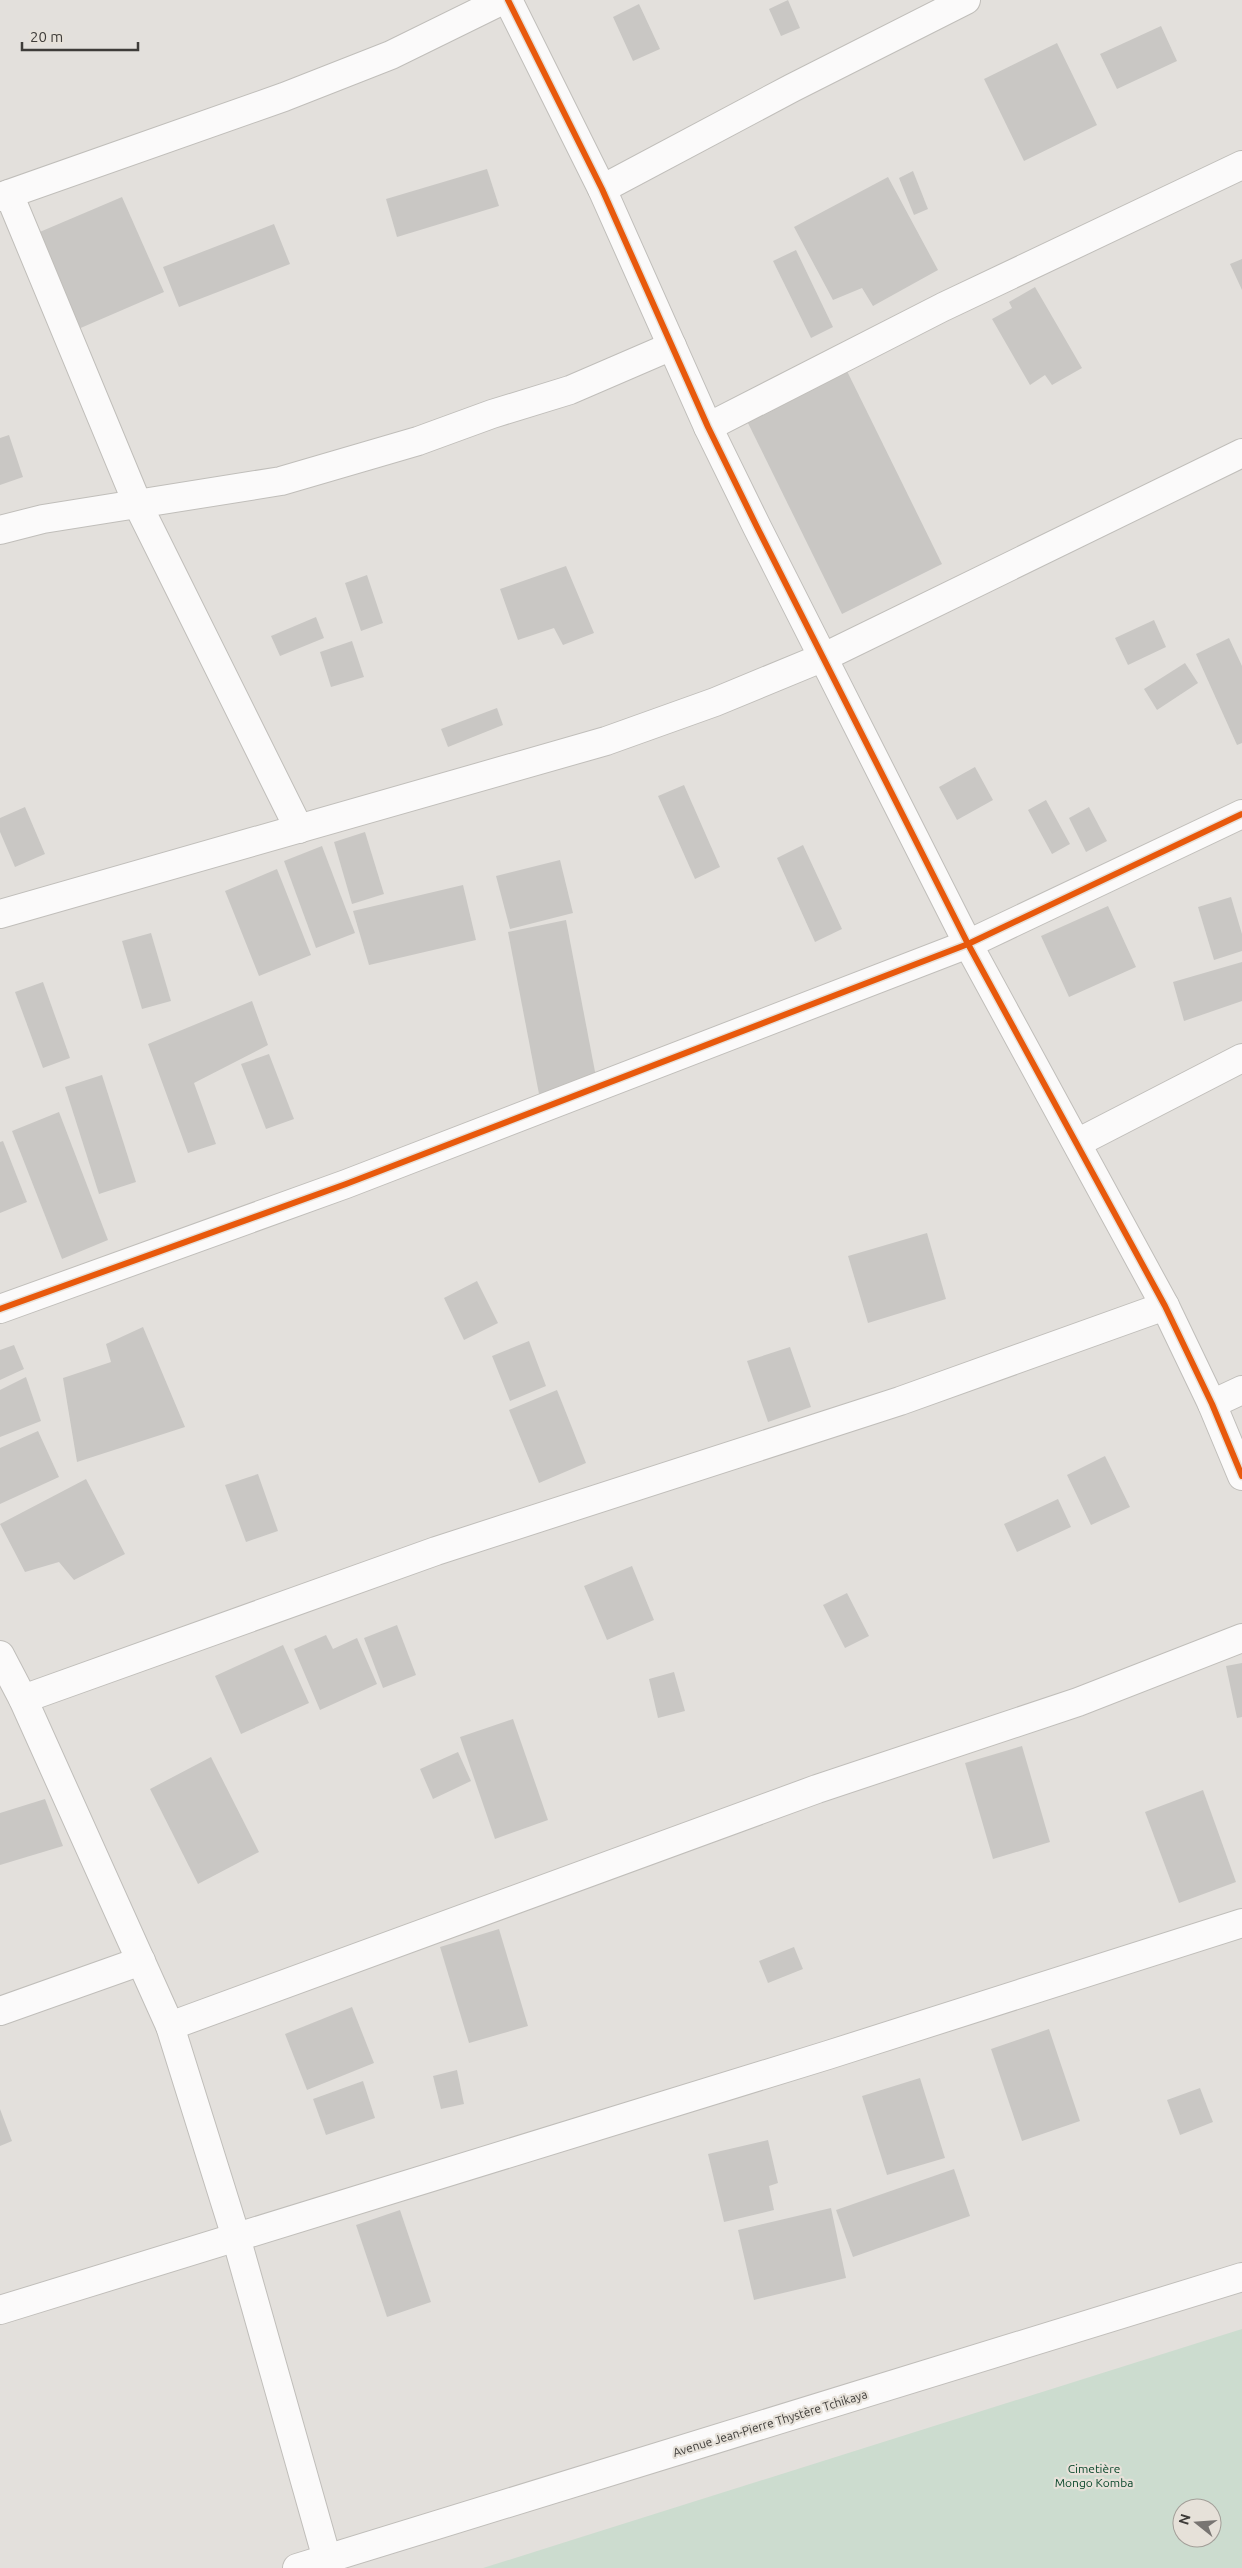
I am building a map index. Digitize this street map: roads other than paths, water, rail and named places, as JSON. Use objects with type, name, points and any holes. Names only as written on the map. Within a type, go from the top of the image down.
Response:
[{"type":"street","points":[[299,828],[138,505],[5,196],[284,97],[391,55],[503,0]]},
{"type":"street","points":[[508,0],[602,189],[708,427],[968,944],[1166,1306],[1212,1404],[1242,1476]]},
{"type":"street","points":[[602,189],[792,88],[966,0]]},
{"type":"street","points":[[708,427],[943,307],[1242,165]]},
{"type":"street","points":[[0,530],[43,519],[281,481],[418,441],[492,414],[570,390],[672,346]]},
{"type":"street","points":[[0,914],[606,741],[715,702],[824,657],[1242,453]]},
{"type":"street","points":[[0,1309],[346,1184],[968,944],[1242,814]]},
{"type":"street","points":[[1077,1143],[1242,1058]]},
{"type":"street","points":[[23,1699],[436,1551],[647,1481],[900,1401],[1166,1306]]},
{"type":"street","points":[[1212,1404],[1242,1390]]},
{"type":"street","points":[[170,2026],[817,1789],[1078,1702],[1242,1638]]},
{"type":"street","points":[[1,1658],[23,1699],[170,2026],[236,2237],[327,2559]]},
{"type":"street","points":[[0,2310],[818,2058],[1242,1923]]},
{"type":"street","points":[[0,2011],[141,1961]]},
{"type":"street","name":"Avenue Jean-Pierre Thystère Tchikaya","points":[[297,2568],[1242,2277]]},
{"type":"park label","name":"Cimetière Mongo Komba","points":[[1094,2475]]}]
